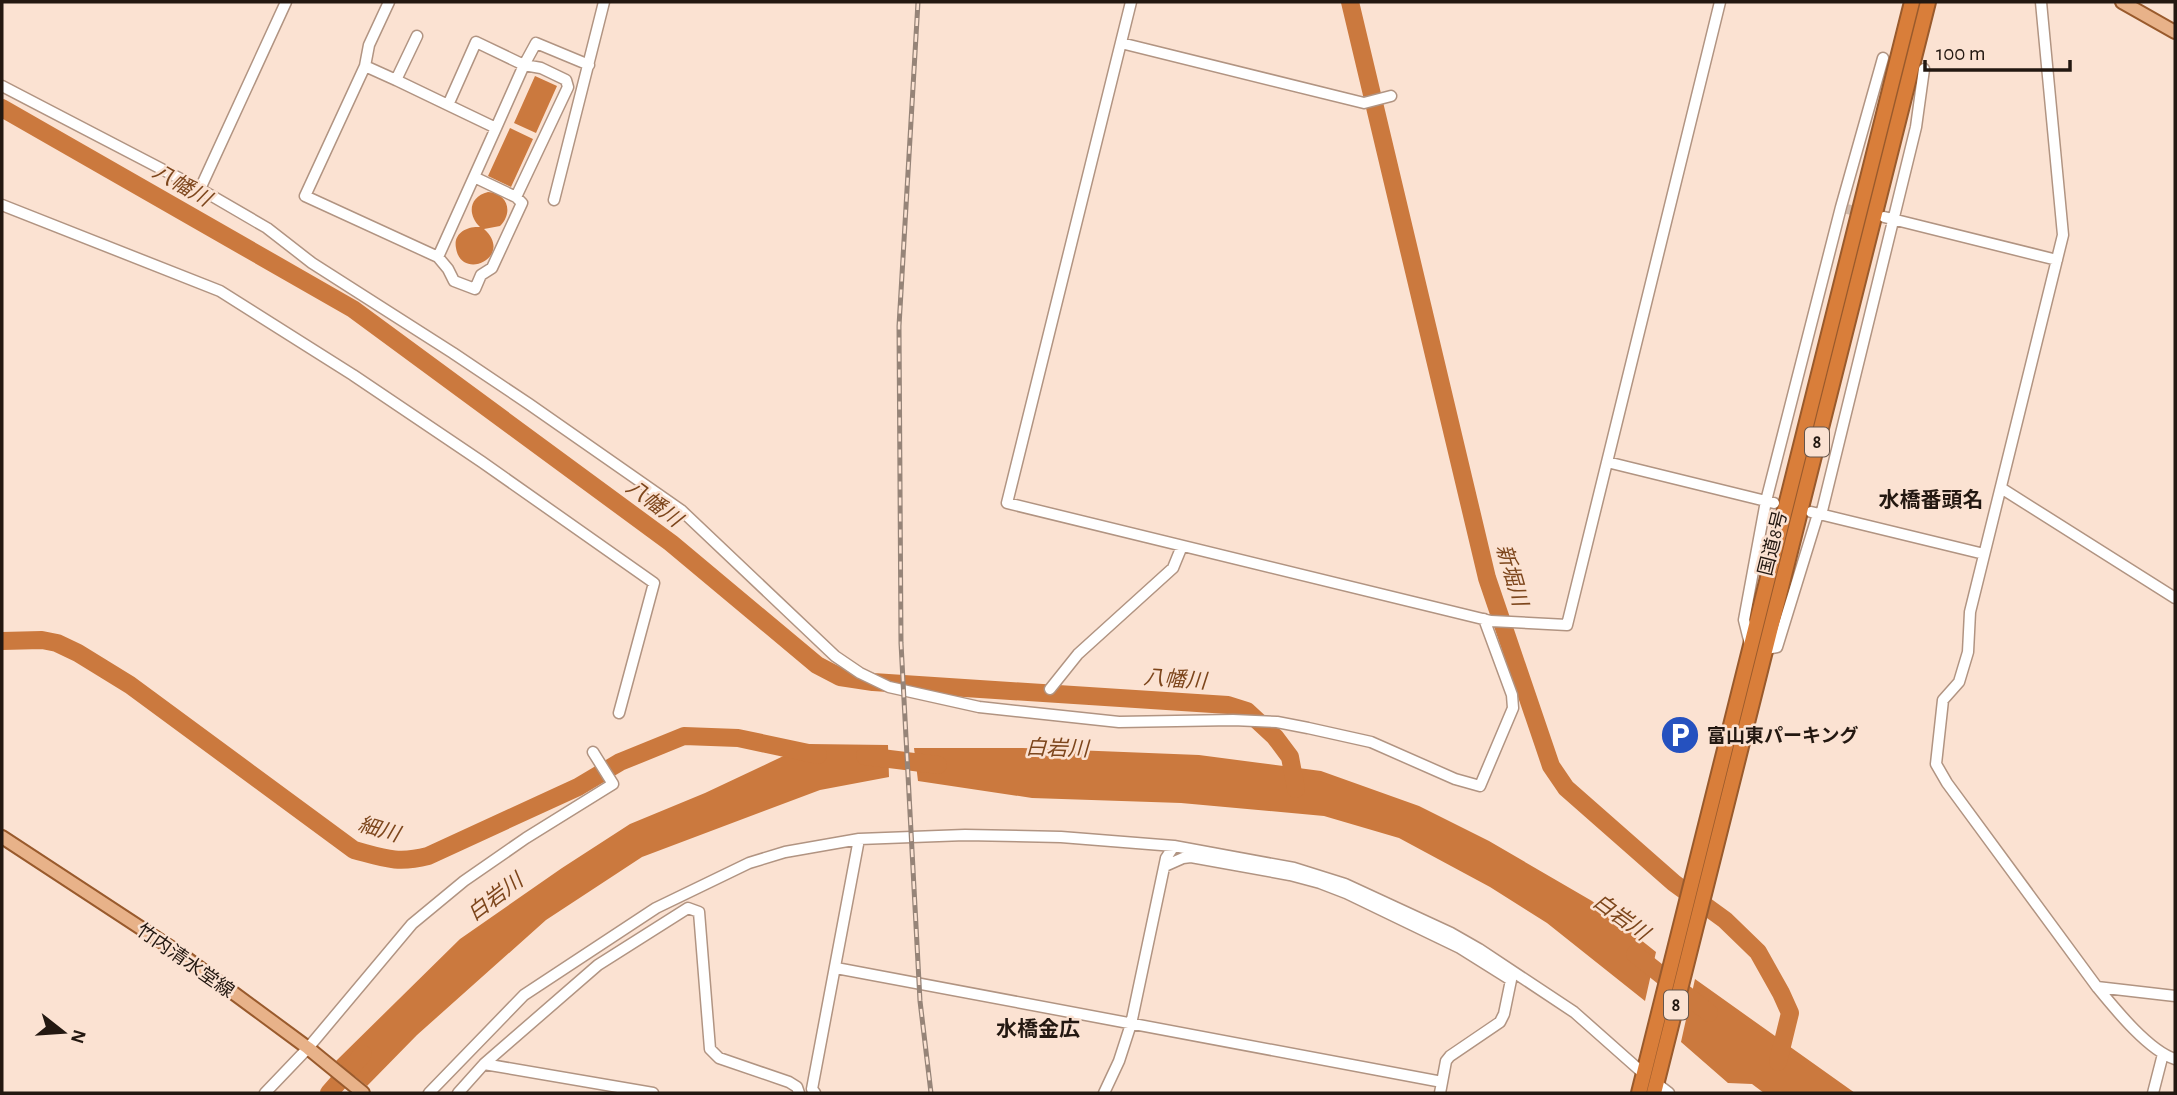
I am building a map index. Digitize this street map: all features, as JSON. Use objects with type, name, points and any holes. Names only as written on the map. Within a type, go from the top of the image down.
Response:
[{"type":"highway","name":"国道8号","points":[[1639,1093],[1652,1078],[1700,880],[1751,645],[1912,2]]},
{"type":"highway","name":"国道8号","points":[[1700,880],[1766,649],[1928,2]]},
{"type":"main road","points":[[2122,2],[2175,32]]},
{"type":"main road","name":"竹内清水堂線","points":[[2,837],[183,956],[308,1048],[363,1093]]},
{"type":"street","points":[[200,189],[286,2]]},
{"type":"street","points":[[389,2],[369,45],[365,66],[305,196],[438,257],[454,281],[475,289],[481,275],[492,268],[522,203],[516,197],[474,177]]},
{"type":"street","points":[[554,201],[604,2]]},
{"type":"street","points":[[1131,2],[1007,503],[1487,620],[1567,625],[1720,2]]},
{"type":"street","points":[[2041,2],[2063,235],[1970,612],[1968,652],[1959,682],[1943,700],[1936,764],[1947,783],[2097,987],[2163,1054],[2175,1059]]},
{"type":"street","points":[[396,80],[417,36]]},
{"type":"street","points":[[447,105],[476,42],[524,65],[541,68],[566,80],[568,87],[516,197]]},
{"type":"street","points":[[438,257],[536,43],[589,65]]},
{"type":"street","points":[[1121,43],[1364,103],[1391,96]]},
{"type":"street","points":[[1751,645],[1744,620],[1770,502],[1883,58]]},
{"type":"street","points":[[365,66],[496,128]]},
{"type":"street","points":[[1766,649],[1777,647],[1817,514],[1888,219],[1916,127],[1924,69]]},
{"type":"street","points":[[2,86],[200,189],[267,228],[312,263],[453,353],[681,510],[835,656],[860,673],[889,687],[979,706],[1119,722],[1277,722],[1371,742],[1455,779],[1480,786],[1513,708],[1512,695],[1487,620]]},
{"type":"street","points":[[2,205],[220,291],[353,375],[654,583],[619,712]]},
{"type":"street","points":[[1888,219],[2057,260]]},
{"type":"street","points":[[1607,462],[1770,502]]},
{"type":"street","points":[[2001,488],[2175,598]]},
{"type":"street","points":[[1817,514],[1984,554]]},
{"type":"street","points":[[1050,689],[1078,654],[1173,568],[1182,546]]},
{"type":"street","points":[[265,1093],[308,1048],[412,924],[464,881],[526,838],[613,784],[593,752]]},
{"type":"street","points":[[429,1093],[524,995],[656,908],[749,863],[785,852],[859,839],[965,835],[1061,837],[1174,846],[1254,859],[1345,884],[1451,933],[1522,977],[1574,1012],[1669,1093]]},
{"type":"street","points":[[815,1093],[813,1089],[859,839]]},
{"type":"street","points":[[1104,1093],[1119,1061],[1131,1024],[1166,858],[1174,846]]},
{"type":"street","points":[[1165,866],[1183,858],[1191,858],[1290,875],[1320,883],[1358,898],[1460,948],[1511,981],[1500,1022],[1450,1056],[1446,1062],[1440,1093]]},
{"type":"street","points":[[458,1093],[484,1064],[598,965],[688,908],[699,912],[710,1049],[719,1058],[789,1082],[797,1087],[799,1093]]},
{"type":"street","points":[[836,968],[1442,1082]]},
{"type":"street","points":[[2097,987],[2175,996]]},
{"type":"street","points":[[2153,1093],[2163,1054]]},
{"type":"street","points":[[484,1064],[653,1093]]},
{"type":"shaded area","points":[[535,76],[557,86],[536,133],[514,123]]},
{"type":"shaded area","points":[[510,128],[533,139],[511,187],[488,176]]},
{"type":"shaded area","points":[[488,192],[495,193],[504,200],[507,215],[500,226],[484,229],[492,239],[493,249],[490,256],[484,262],[467,263],[460,258],[456,248],[457,238],[466,229],[480,227],[473,217],[472,206],[477,198]]},
{"type":"shaded area","points":[[809,744],[888,745],[889,777],[820,790],[642,857],[546,920],[417,1035],[367,1086],[336,1061],[460,939],[562,868],[630,824],[705,793]]},
{"type":"shaded area","points":[[914,748],[1023,748],[1199,755],[1321,771],[1419,806],[1489,841],[1592,901],[1656,952],[1645,1001],[1547,923],[1490,887],[1399,838],[1324,816],[1181,803],[1032,798],[918,781]]},
{"type":"shaded area","points":[[1695,979],[1855,1093],[1764,1093],[1752,1084],[1728,1083],[1681,1042]]},
{"type":"waterway","name":"新堀川","points":[[1350,2],[1487,578],[1551,766],[1566,788],[1674,883],[1725,920],[1758,952],[1790,1013],[1778,1062]]},
{"type":"waterway","name":"八幡川","points":[[2,108],[353,309],[671,543],[817,665],[840,677],[873,682],[1228,705],[1247,711],[1275,737],[1290,757],[1296,789]]},
{"type":"waterway","name":"細川","points":[[2,641],[42,640],[57,643],[78,653],[130,685],[354,850],[391,859],[408,860],[428,856],[578,787],[620,762],[684,736],[738,738],[818,755]]},
{"type":"waterway","name":"白岩川","points":[[865,756],[938,765]]},
{"type":"waterway","name":"白岩川","points":[[1635,954],[1709,1013]]},
{"type":"waterway","name":"白岩川","points":[[329,1093],[363,1054]]},
{"type":"tunnel","points":[[1847,209],[1880,217]]},
{"type":"railway","points":[[918,2],[899,326],[901,643],[920,1001],[931,1093]]},
{"type":"place","name":"富山東パーキング","points":[[1680,735]]},
{"type":"district","name":"水橋番頭名","points":[[1931,500]]},
{"type":"district","name":"水橋金広","points":[[1038,1029]]}]
